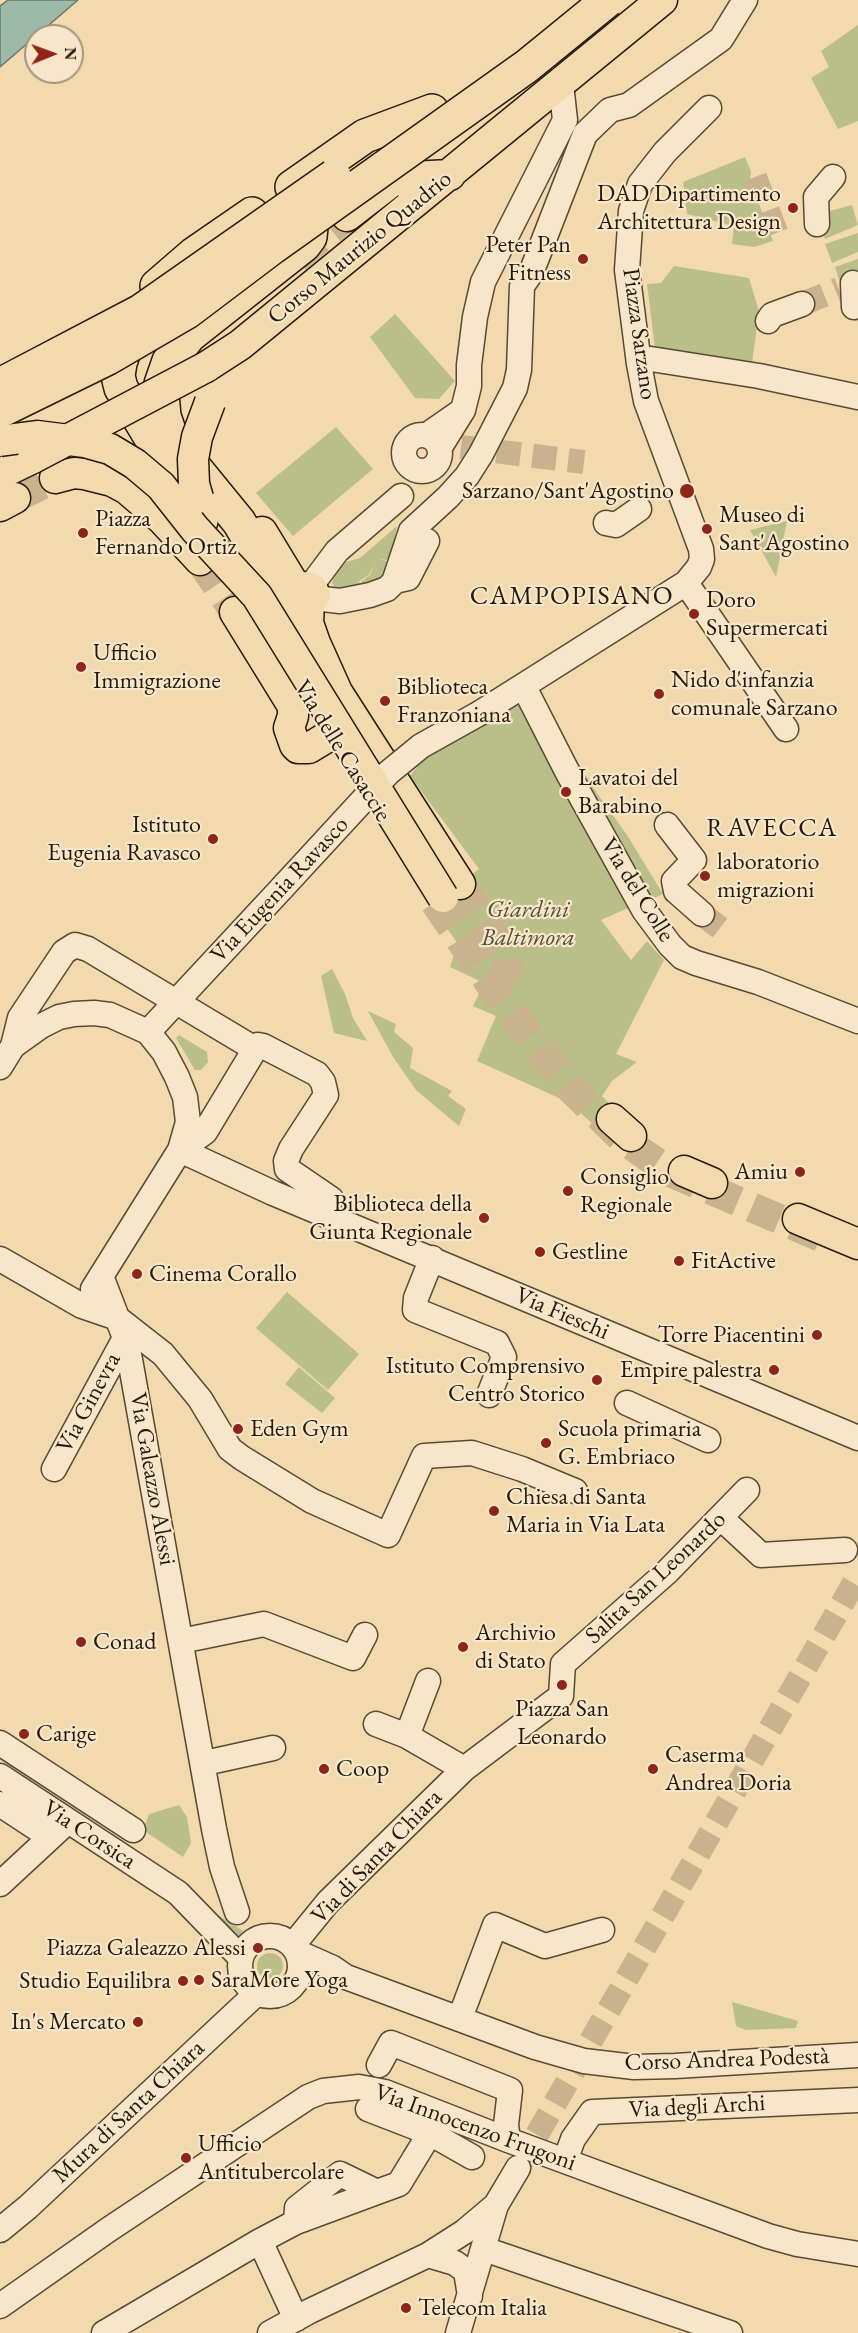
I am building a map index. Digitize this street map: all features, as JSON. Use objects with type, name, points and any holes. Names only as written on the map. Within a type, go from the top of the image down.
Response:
[{"type":"highway","points":[[0,385],[141,311],[294,203],[432,111],[540,32],[579,0]]},
{"type":"highway","points":[[0,411],[108,358],[187,312],[312,219],[527,66],[608,0]]},
{"type":"highway","points":[[247,602],[121,388],[118,376],[129,331],[154,289],[194,254],[364,136],[432,111]]},
{"type":"highway","points":[[294,682],[289,618],[267,569],[239,522],[172,440],[164,416],[161,384],[169,361],[190,335],[304,246],[310,237],[312,219]]},
{"type":"highway","points":[[4,480],[52,445],[84,450],[121,465],[154,491],[247,602]]},
{"type":"main road","name":"Corso Maurizio Quadrio","points":[[4,480],[33,458],[206,367],[240,345],[662,0]]},
{"type":"main road","points":[[347,216],[391,182],[411,177],[450,175]]},
{"type":"main road","points":[[240,345],[210,402],[194,449],[194,484],[247,602]]},
{"type":"main road","points":[[170,415],[173,425],[186,446],[247,510],[307,601],[336,692],[448,893]]},
{"type":"main road","points":[[0,441],[37,436],[85,442],[110,449],[135,464],[161,486],[247,602],[294,682],[448,893]]},
{"type":"main road","points":[[55,478],[74,473],[84,474],[112,481],[127,489],[162,519],[200,560]]},
{"type":"main road","name":"Via delle Casaccie","points":[[247,602],[330,731],[448,893]]},
{"type":"main road","points":[[294,682],[294,711],[290,734],[298,748],[309,748],[330,731],[336,692]]},
{"type":"main road","points":[[684,1171],[712,1183]]},
{"type":"main road","points":[[798,1219],[858,1244]]},
{"type":"street","points":[[307,601],[340,601],[364,597],[387,589],[394,582],[411,531],[459,486],[481,454],[514,388],[519,370],[522,286],[531,273],[585,134],[610,110],[628,105],[721,39],[745,0]]},
{"type":"street","points":[[433,441],[463,410],[469,386],[469,365],[475,317],[483,282],[565,120],[561,84]]},
{"type":"street","name":"Piazza Sarzano","points":[[686,583],[699,567],[702,559],[701,549],[646,401],[627,270],[631,211],[640,184],[665,152],[709,108]]},
{"type":"street","points":[[817,224],[816,197],[833,177]]},
{"type":"street","points":[[768,321],[772,315],[802,304]]},
{"type":"street","points":[[639,364],[651,359],[856,394]]},
{"type":"street","points":[[418,468],[404,456],[406,444],[415,436],[433,441]]},
{"type":"street","points":[[307,601],[337,551],[401,496],[418,468],[437,464],[433,441]]},
{"type":"street","points":[[606,523],[616,525],[639,509]]},
{"type":"street","points":[[394,582],[408,578],[427,541]]},
{"type":"street","points":[[686,583],[786,729]]},
{"type":"street","name":"Via Eugenia Ravasco","points":[[148,1032],[388,773],[421,746],[524,687],[686,583]]},
{"type":"street","name":"Via del Colle","points":[[524,687],[568,777],[644,910],[670,945],[682,957],[696,963],[758,982],[858,1021]]},
{"type":"street","points":[[667,825],[693,860],[674,881],[676,891],[702,914]]},
{"type":"street","points":[[644,910],[676,891]]},
{"type":"street","points":[[0,1067],[7,1043],[20,1018],[64,952],[75,945],[153,987],[255,1049]]},
{"type":"street","points":[[7,1043],[59,1017],[74,1014],[110,1015],[148,1032],[164,1052],[185,1097],[188,1122],[180,1150],[82,1306]]},
{"type":"street","points":[[180,1150],[205,1132],[255,1049],[258,1045],[263,1046],[317,1074],[323,1082],[326,1095],[291,1149],[286,1161],[287,1170],[331,1199]]},
{"type":"street","name":"Via Fieschi","points":[[180,1150],[273,1193],[858,1438]]},
{"type":"street","points":[[0,1258],[163,1354],[200,1400],[230,1449],[312,1501],[388,1535],[424,1456],[472,1453],[522,1469],[575,1491]]},
{"type":"street","points":[[432,1258],[416,1298],[415,1310],[497,1343],[504,1357],[489,1395]]},
{"type":"street","name":"Via Galeazzo Alessi","points":[[101,1276],[121,1328],[222,1867],[237,1912]]},
{"type":"street","name":"Via Ginevra","points":[[54,1469],[121,1328]]},
{"type":"street","points":[[627,1403],[708,1440]]},
{"type":"street","name":"Salita San Leonardo","points":[[563,1664],[658,1580],[747,1490]]},
{"type":"street","points":[[721,1518],[761,1555],[845,1550]]},
{"type":"street","points":[[181,1641],[264,1624],[353,1658],[365,1635]]},
{"type":"street","name":"Via di Santa Chiara","points":[[295,1948],[328,1902],[464,1769],[561,1696],[563,1664]]},
{"type":"street","points":[[407,1736],[428,1681]]},
{"type":"street","name":"Via di Santa Chiara","points":[[376,1724],[407,1736],[464,1769]]},
{"type":"street","name":"Via Corsica","points":[[0,1743],[133,1830]]},
{"type":"street","points":[[214,1761],[273,1748]]},
{"type":"street","name":"Via Corsica","points":[[0,1776],[178,1893]]},
{"type":"street","name":"Via Corsica","points":[[0,1804],[50,1837]]},
{"type":"street","points":[[0,1884],[69,1821]]},
{"type":"street","points":[[178,1893],[237,1912],[270,1935],[283,1938],[295,1948],[300,1962],[300,1974],[295,1984],[282,1994],[265,1996],[249,1988],[240,1969],[245,1949],[260,1937],[270,1935]]},
{"type":"street","points":[[178,1893],[241,1959]]},
{"type":"street","points":[[460,2018],[495,1924],[545,1946],[602,1930]]},
{"type":"street","name":"Corso Andrea Podestà","points":[[295,1948],[342,1975],[535,2047],[574,2058],[634,2067],[858,2055]]},
{"type":"street","name":"Corso Andrea Podestà","points":[[295,1984],[321,1976],[342,1975]]},
{"type":"street","name":"Mura di Santa Chiara","points":[[0,2230],[28,2207],[257,1994]]},
{"type":"street","points":[[379,2065],[391,2043],[510,2090],[506,2125],[508,2140]]},
{"type":"street","name":"Via Innocenzo Frugoni","points":[[0,2306],[108,2230],[308,2097],[323,2091],[359,2087],[385,2092],[508,2140],[768,2235],[797,2244],[858,2254]]},
{"type":"street","name":"Via degli Archi","points":[[566,2161],[573,2139],[592,2112],[858,2100]]},
{"type":"street","points":[[368,2109],[430,2133],[472,2157]]},
{"type":"street","points":[[104,2333],[296,2222],[297,2208],[340,2174],[377,2192],[399,2184],[430,2133]]},
{"type":"street","points":[[458,2333],[496,2205],[518,2168]]},
{"type":"street","points":[[270,2333],[428,2254],[464,2232],[496,2205]]},
{"type":"street","points":[[260,2241],[296,2319]]},
{"type":"street","points":[[484,2250],[688,2326],[730,2333]]},
{"type":"street","points":[[428,2254],[455,2263],[466,2271],[470,2296]]},
{"type":"green space","points":[[858,25],[858,121],[838,129],[811,78],[829,67],[821,51]]},
{"type":"green space","points":[[745,157],[751,172],[750,180],[773,241],[754,247],[732,244],[734,226],[687,214],[683,182]]},
{"type":"green space","points":[[852,205],[858,225],[825,239],[820,224],[822,213]]},
{"type":"green space","points":[[858,233],[858,252],[832,263],[825,244]]},
{"type":"green space","points":[[858,259],[858,275],[840,283],[835,267]]},
{"type":"green space","points":[[674,266],[749,278],[759,311],[752,364],[655,349],[647,284],[661,283]]},
{"type":"green space","points":[[395,314],[455,381],[439,399],[415,398],[370,337]]},
{"type":"green space","points":[[336,427],[373,469],[293,536],[256,493]]},
{"type":"green space","points":[[787,521],[776,577],[750,530]]},
{"type":"green space","points":[[397,526],[390,561],[378,558],[389,562],[387,571],[377,585],[364,591],[361,582],[370,575],[376,561],[369,575],[359,581],[362,590],[338,593],[332,583],[335,572],[346,562],[360,558]]},
{"type":"green space","name":"Giardini Baltimora","points":[[523,698],[635,905],[601,920],[631,960],[647,941],[664,960],[616,1054],[637,1062],[612,1081],[602,1096],[617,1112],[602,1132],[568,1102],[477,1061],[496,1016],[473,1006],[484,983],[450,967],[458,944],[431,906],[479,869],[410,776],[421,762]]},
{"type":"green space","points":[[549,715],[594,789],[627,835],[663,894],[648,901]]},
{"type":"green space","points":[[332,969],[345,994],[353,1018],[367,1041],[334,1033],[321,976]]},
{"type":"green space","points":[[368,1011],[396,1024],[394,1032],[413,1048],[410,1068],[452,1091],[448,1096],[466,1109],[459,1126],[416,1090],[393,1057]]},
{"type":"green space","points":[[179,1035],[207,1052],[208,1062],[201,1070],[195,1070],[176,1038]]},
{"type":"green space","points":[[287,1292],[359,1354],[328,1390],[256,1328]]},
{"type":"green space","points":[[299,1367],[335,1398],[322,1413],[285,1384]]},
{"type":"green space","points":[[179,1805],[187,1817],[191,1843],[183,1857],[143,1830],[149,1814]]},
{"type":"green space","points":[[211,1911],[245,1932],[234,1941]]},
{"type":"green space","points":[[270,1953],[279,1957],[283,1966],[279,1975],[270,1979],[261,1975],[257,1966],[261,1957]]},
{"type":"green space","points":[[732,2002],[798,2021],[796,2028],[746,2030],[736,2026]]},
{"type":"shaded area","points":[[8,0],[78,0],[50,24],[24,24],[24,46],[0,67],[0,6]]},
{"type":"tunnel","points":[[755,177],[779,240]]},
{"type":"tunnel","points":[[296,258],[347,216]]},
{"type":"tunnel","points":[[802,304],[839,289]]},
{"type":"tunnel","points":[[461,447],[584,462]]},
{"type":"tunnel","points":[[15,498],[55,478]]},
{"type":"tunnel","points":[[200,560],[235,612]]},
{"type":"tunnel","points":[[460,884],[505,952],[508,963],[506,969],[498,975],[491,974],[475,963]]},
{"type":"tunnel","points":[[435,902],[501,1000],[570,1088],[625,1141],[672,1173],[821,1237]]},
{"type":"tunnel","points":[[702,914],[720,928]]},
{"type":"tunnel","points":[[519,2166],[858,1576]]},
{"type":"place","name":"DAD Dipartimento Architettura Design","points":[[793,208]]},
{"type":"place","name":"Peter Pan Fitness","points":[[583,259]]},
{"type":"place","name":"Sarzano/Sant'Agostino","points":[[687,491]]},
{"type":"place","name":"Museo di Sant'Agostino","points":[[707,529]]},
{"type":"place","name":"Piazza Fernando Ortiz","points":[[83,533]]},
{"type":"place","name":"Doro Supermercati","points":[[694,614]]},
{"type":"place","name":"Ufficio Immigrazione","points":[[81,667]]},
{"type":"place","name":"Nido d'infanzia comunale Sarzano","points":[[659,694]]},
{"type":"place","name":"Biblioteca Franzoniana","points":[[385,701]]},
{"type":"place","name":"Lavatoi del Barabino","points":[[566,792]]},
{"type":"place","name":"Istituto Eugenia Ravasco","points":[[213,839]]},
{"type":"place","name":"laboratorio migrazioni","points":[[705,876]]},
{"type":"place","name":"Amiu","points":[[800,1172]]},
{"type":"place","name":"Consiglio Regionale","points":[[568,1191]]},
{"type":"place","name":"Biblioteca della Giunta Regionale","points":[[484,1218]]},
{"type":"place","name":"Gestline","points":[[540,1252]]},
{"type":"place","name":"FitActive","points":[[679,1261]]},
{"type":"place","name":"Cinema Corallo","points":[[137,1274]]},
{"type":"place","name":"Torre Piacentini","points":[[817,1335]]},
{"type":"place","name":"Empire palestra","points":[[774,1370]]},
{"type":"place","name":"Istituto Comprensivo Centro Storico","points":[[597,1380]]},
{"type":"place","name":"Eden Gym","points":[[238,1429]]},
{"type":"place","name":"Scuola primaria G. Embriaco","points":[[546,1443]]},
{"type":"place","name":"Chiesa di Santa Maria in Via Lata","points":[[494,1511]]},
{"type":"place","name":"Conad","points":[[81,1642]]},
{"type":"place","name":"Archivio di Stato","points":[[463,1647]]},
{"type":"place","name":"Piazza San Leonardo","points":[[562,1685]]},
{"type":"place","name":"Carige","points":[[24,1734]]},
{"type":"place","name":"Coop","points":[[324,1769]]},
{"type":"place","name":"Caserma Andrea Doria","points":[[653,1769]]},
{"type":"place","name":"Piazza Galeazzo Alessi","points":[[258,1948]]},
{"type":"place","name":"SaraMore Yoga","points":[[199,1980]]},
{"type":"place","name":"Studio Equilibra","points":[[183,1981]]},
{"type":"place","name":"In's Mercato","points":[[138,2022]]},
{"type":"place","name":"Ufficio Antitubercolare","points":[[186,2158]]},
{"type":"place","name":"Telecom Italia","points":[[406,2308]]},
{"type":"district","name":"CAMPOPISANO","points":[[572,597]]},
{"type":"district","name":"RAVECCA","points":[[772,829]]}]
